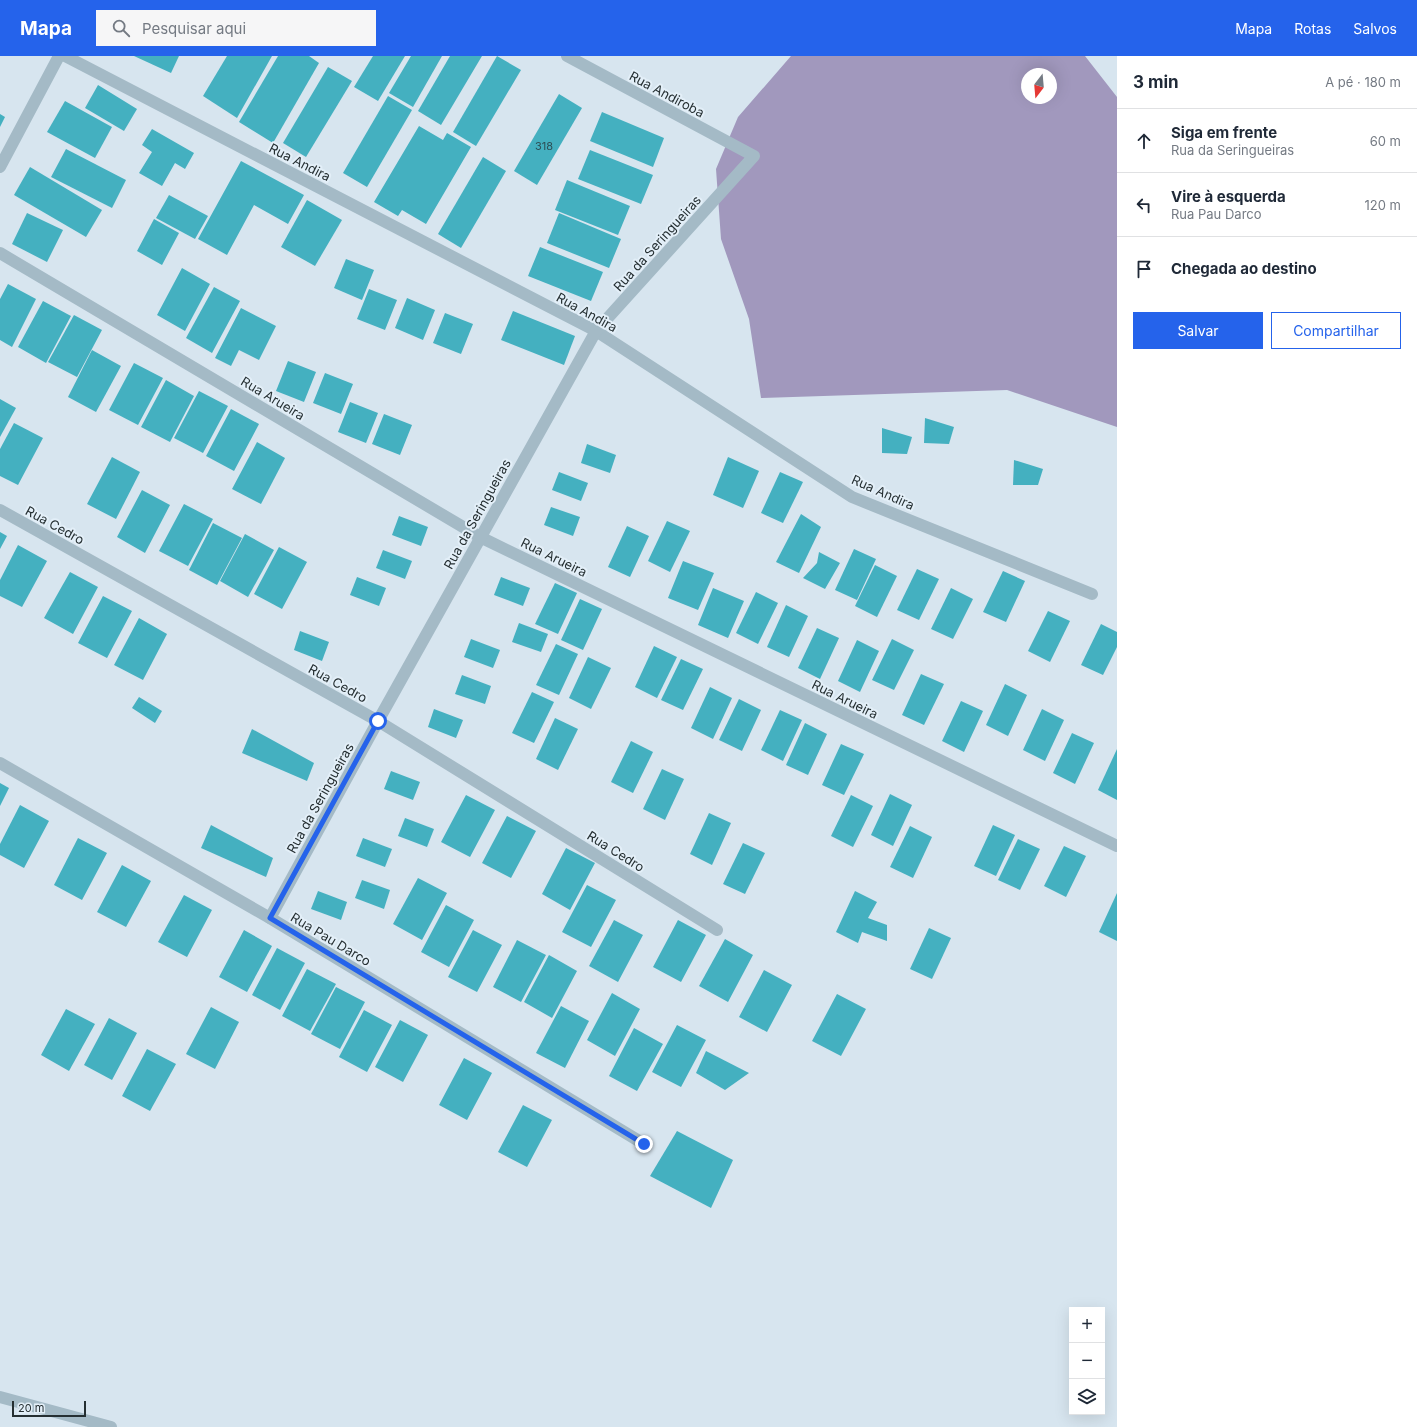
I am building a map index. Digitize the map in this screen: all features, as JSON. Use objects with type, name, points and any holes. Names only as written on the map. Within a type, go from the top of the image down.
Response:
[{"type":"street","points":[[0,167],[59,56]]},
{"type":"street","name":"Rua Andira","points":[[65,56],[596,331],[852,496],[1092,594]]},
{"type":"street","name":"Rua Andiroba","points":[[567,56],[754,156]]},
{"type":"street","name":"Rua da Seringueiras","points":[[270,918],[480,537],[596,331],[754,156]]},
{"type":"street","name":"Rua Arueira","points":[[0,254],[480,537],[1117,846]]},
{"type":"street","name":"Rua Cedro","points":[[0,510],[378,721],[717,930]]},
{"type":"street","name":"Rua Pau Darco","points":[[0,763],[270,918],[644,1144]]},
{"type":"street","points":[[0,1397],[111,1427]]},
{"type":"shaded area","points":[[791,56],[1085,56],[1117,97],[1117,427],[1007,390],[761,398],[749,319],[721,239],[716,169],[738,117]]},
{"type":"building","points":[[134,56],[179,56],[171,73]]},
{"type":"building","points":[[227,56],[272,56],[237,118],[203,96]]},
{"type":"building","points":[[278,56],[309,56],[319,63],[273,143],[239,122]]},
{"type":"building","points":[[373,56],[405,56],[378,101],[354,87]]},
{"type":"building","points":[[411,56],[442,56],[413,107],[389,93]]},
{"type":"building","points":[[450,56],[482,56],[441,125],[418,111]]},
{"type":"building","points":[[497,56],[521,70],[476,146],[453,132]]},
{"type":"building","points":[[328,67],[352,81],[306,157],[283,143]]},
{"type":"building","points":[[98,85],[137,109],[124,131],[85,108]]},
{"type":"building","points":[[559,94],[582,108],[537,185],[514,171]]},
{"type":"building","points":[[388,96],[412,110],[367,187],[343,173]]},
{"type":"building","points":[[65,101],[112,127],[95,158],[47,132]]},
{"type":"building","points":[[602,112],[664,138],[653,167],[590,141]]},
{"type":"building","points":[[0,114],[5,117],[0,127]]},
{"type":"building","points":[[419,126],[443,140],[447,133],[471,147],[426,224],[402,210],[398,216],[374,202]]},
{"type":"building","points":[[152,129],[194,153],[185,169],[175,163],[162,186],[139,173],[152,152],[142,145]]},
{"type":"building","points":[[66,149],[126,180],[112,208],[51,177]]},
{"type":"building","points":[[590,150],[653,175],[641,204],[578,179]]},
{"type":"building","points":[[483,157],[506,171],[461,248],[438,234]]},
{"type":"building","points":[[241,161],[304,195],[288,224],[254,205],[227,255],[198,239]]},
{"type":"building","points":[[30,167],[102,210],[86,237],[14,195]]},
{"type":"building","points":[[567,180],[630,206],[618,235],[555,210]]},
{"type":"building","points":[[169,195],[208,216],[195,239],[156,218]]},
{"type":"building","points":[[307,200],[342,220],[315,266],[281,247]]},
{"type":"building","points":[[27,213],[63,230],[47,262],[12,244]]},
{"type":"building","points":[[559,213],[621,239],[609,268],[547,243]]},
{"type":"building","points":[[154,219],[179,233],[162,265],[137,251]]},
{"type":"building","points":[[540,247],[603,272],[591,301],[528,276]]},
{"type":"building","points":[[346,259],[374,270],[362,300],[334,288]]},
{"type":"building","points":[[182,268],[210,284],[185,331],[157,315]]},
{"type":"building","points":[[8,284],[36,299],[12,347],[0,340],[0,299]]},
{"type":"building","points":[[214,287],[240,301],[212,353],[186,338]]},
{"type":"building","points":[[369,289],[397,300],[385,330],[357,319]]},
{"type":"building","points":[[407,298],[435,310],[423,340],[395,328]]},
{"type":"building","points":[[43,301],[71,316],[46,363],[18,347]]},
{"type":"building","points":[[241,308],[276,326],[259,360],[239,350],[231,366],[215,358]]},
{"type":"building","points":[[513,311],[575,336],[564,365],[501,340]]},
{"type":"building","points":[[445,313],[473,324],[461,354],[433,343]]},
{"type":"building","points":[[74,315],[102,330],[77,377],[48,362]]},
{"type":"building","points":[[92,350],[121,366],[96,412],[68,397]]},
{"type":"building","points":[[288,361],[316,372],[304,402],[276,391]]},
{"type":"building","points":[[134,363],[163,378],[138,425],[109,410]]},
{"type":"building","points":[[325,373],[353,384],[341,414],[313,403]]},
{"type":"building","points":[[166,380],[194,396],[170,442],[141,427]]},
{"type":"building","points":[[199,391],[228,406],[203,453],[174,438]]},
{"type":"building","points":[[0,399],[16,408],[0,437]]},
{"type":"building","points":[[350,402],[378,413],[366,443],[338,432]]},
{"type":"building","points":[[231,409],[259,424],[234,471],[206,456]]},
{"type":"building","points":[[384,414],[412,425],[400,455],[372,444]]},
{"type":"building","points":[[925,418],[954,427],[949,444],[924,443]]},
{"type":"building","points":[[14,423],[43,438],[18,485],[0,476],[0,449]]},
{"type":"building","points":[[882,428],[912,437],[907,454],[882,453]]},
{"type":"building","points":[[257,442],[285,458],[261,504],[232,489]]},
{"type":"building","points":[[587,444],[616,455],[610,473],[581,463]]},
{"type":"building","points":[[112,457],[140,472],[116,519],[87,504]]},
{"type":"building","points":[[728,457],[759,471],[743,508],[713,495]]},
{"type":"building","points":[[1014,460],[1043,469],[1038,485],[1013,485]]},
{"type":"building","points":[[559,472],[588,483],[581,501],[552,490]]},
{"type":"building","points":[[780,472],[803,482],[783,523],[761,513]]},
{"type":"building","points":[[142,490],[170,505],[145,553],[117,537]]},
{"type":"building","points":[[184,504],[213,519],[188,566],[159,551]]},
{"type":"building","points":[[551,507],[580,517],[573,536],[544,525]]},
{"type":"building","points":[[801,514],[821,527],[799,573],[776,562]]},
{"type":"building","points":[[399,516],[428,527],[421,546],[392,535]]},
{"type":"building","points":[[667,521],[690,531],[670,572],[648,561]]},
{"type":"building","points":[[213,523],[242,538],[217,585],[189,570]]},
{"type":"building","points":[[627,526],[649,536],[630,577],[608,567]]},
{"type":"building","points":[[0,532],[7,536],[0,549]]},
{"type":"building","points":[[245,534],[274,550],[248,597],[220,581]]},
{"type":"building","points":[[18,545],[47,561],[22,607],[0,596],[0,580]]},
{"type":"building","points":[[279,547],[307,562],[282,609],[254,594]]},
{"type":"building","points":[[854,549],[876,559],[857,600],[835,590]]},
{"type":"building","points":[[383,550],[412,561],[405,579],[376,568]]},
{"type":"building","points":[[819,552],[840,563],[825,589],[803,578],[817,563]]},
{"type":"building","points":[[683,561],[714,573],[698,610],[668,598]]},
{"type":"building","points":[[875,565],[897,576],[877,617],[855,606]]},
{"type":"building","points":[[917,569],[939,579],[919,620],[897,610]]},
{"type":"building","points":[[1003,571],[1025,581],[1006,622],[983,612]]},
{"type":"building","points":[[70,572],[98,587],[73,634],[44,618]]},
{"type":"building","points":[[357,577],[386,588],[379,606],[350,595]]},
{"type":"building","points":[[501,577],[530,588],[523,606],[494,595]]},
{"type":"building","points":[[555,583],[577,593],[558,634],[535,624]]},
{"type":"building","points":[[713,588],[744,601],[728,638],[698,625]]},
{"type":"building","points":[[951,588],[973,599],[953,639],[931,629]]},
{"type":"building","points":[[756,592],[778,603],[758,644],[736,633]]},
{"type":"building","points":[[103,596],[132,611],[107,658],[78,643]]},
{"type":"building","points":[[580,599],[602,609],[583,650],[561,640]]},
{"type":"building","points":[[786,605],[808,616],[789,657],[767,647]]},
{"type":"building","points":[[1048,611],[1070,621],[1050,662],[1028,651]]},
{"type":"building","points":[[139,618],[167,634],[143,680],[114,665]]},
{"type":"building","points":[[519,623],[548,634],[541,652],[512,642]]},
{"type":"building","points":[[1101,624],[1117,632],[1117,647],[1103,675],[1081,665]]},
{"type":"building","points":[[817,628],[839,638],[820,679],[798,668]]},
{"type":"building","points":[[300,631],[329,642],[322,661],[294,650]]},
{"type":"building","points":[[471,639],[500,650],[493,668],[464,657]]},
{"type":"building","points":[[892,639],[914,650],[894,690],[872,680]]},
{"type":"building","points":[[857,640],[879,651],[860,692],[838,681]]},
{"type":"building","points":[[556,644],[578,654],[559,695],[536,685]]},
{"type":"building","points":[[654,646],[677,657],[657,698],[635,687]]},
{"type":"building","points":[[588,657],[611,668],[591,709],[569,698]]},
{"type":"building","points":[[681,659],[703,669],[683,710],[661,700]]},
{"type":"building","points":[[921,674],[944,684],[924,725],[902,715]]},
{"type":"building","points":[[462,675],[491,686],[485,704],[455,694]]},
{"type":"building","points":[[1005,684],[1027,695],[1008,736],[986,725]]},
{"type":"building","points":[[710,687],[732,698],[713,739],[691,728]]},
{"type":"building","points":[[532,692],[554,702],[534,743],[512,733]]},
{"type":"building","points":[[139,697],[162,711],[155,723],[132,708]]},
{"type":"building","points":[[739,699],[761,710],[742,751],[719,740]]},
{"type":"building","points":[[961,701],[983,711],[964,752],[942,741]]},
{"type":"building","points":[[434,709],[463,720],[456,738],[428,727]]},
{"type":"building","points":[[1042,709],[1064,720],[1045,761],[1023,750]]},
{"type":"building","points":[[780,710],[802,720],[783,761],[761,750]]},
{"type":"building","points":[[555,718],[578,729],[558,770],[536,759]]},
{"type":"building","points":[[805,723],[827,734],[808,775],[786,765]]},
{"type":"building","points":[[252,729],[314,763],[307,781],[242,753]]},
{"type":"building","points":[[1072,733],[1094,743],[1075,784],[1053,773]]},
{"type":"building","points":[[631,741],[653,752],[633,793],[611,782]]},
{"type":"building","points":[[841,744],[864,754],[844,795],[822,785]]},
{"type":"building","points":[[1117,749],[1117,800],[1098,790]]},
{"type":"building","points":[[662,769],[684,779],[665,820],[643,809]]},
{"type":"building","points":[[391,771],[420,782],[413,800],[384,789]]},
{"type":"building","points":[[0,783],[9,788],[0,806]]},
{"type":"building","points":[[890,794],[912,805],[893,846],[871,835]]},
{"type":"building","points":[[466,795],[495,810],[470,857],[441,842]]},
{"type":"building","points":[[851,795],[873,806],[853,847],[831,836]]},
{"type":"building","points":[[20,805],[49,821],[24,868],[0,855],[0,844]]},
{"type":"building","points":[[709,813],[731,823],[712,865],[690,854]]},
{"type":"building","points":[[507,816],[536,831],[511,878],[482,863]]},
{"type":"building","points":[[405,818],[434,829],[427,847],[398,836]]},
{"type":"building","points":[[211,825],[273,858],[266,877],[201,848]]},
{"type":"building","points":[[993,825],[1015,835],[996,876],[974,866]]},
{"type":"building","points":[[910,826],[932,837],[913,878],[890,867]]},
{"type":"building","points":[[78,838],[107,853],[82,900],[54,885]]},
{"type":"building","points":[[363,838],[392,849],[385,867],[356,856]]},
{"type":"building","points":[[1018,839],[1040,849],[1020,890],[998,880]]},
{"type":"building","points":[[743,843],[765,853],[745,894],[723,884]]},
{"type":"building","points":[[1064,846],[1086,856],[1066,897],[1044,886]]},
{"type":"building","points":[[566,848],[595,863],[570,910],[542,894]]},
{"type":"building","points":[[122,865],[151,881],[126,927],[97,912]]},
{"type":"building","points":[[418,878],[447,893],[422,940],[393,924]]},
{"type":"building","points":[[362,880],[390,890],[384,909],[355,898]]},
{"type":"building","points":[[587,885],[616,900],[591,947],[562,932]]},
{"type":"building","points":[[318,891],[347,902],[341,920],[311,909]]},
{"type":"building","points":[[855,891],[877,902],[868,918],[887,925],[887,941],[862,932],[858,943],[836,932]]},
{"type":"building","points":[[1117,893],[1117,941],[1099,932]]},
{"type":"building","points":[[184,895],[212,910],[187,957],[158,942]]},
{"type":"building","points":[[446,905],[474,920],[449,967],[421,952]]},
{"type":"building","points":[[614,920],[643,935],[618,982],[589,966]]},
{"type":"building","points":[[678,920],[706,935],[681,982],[653,967]]},
{"type":"building","points":[[929,928],[951,938],[932,979],[910,969]]},
{"type":"building","points":[[244,930],[272,946],[247,992],[219,977]]},
{"type":"building","points":[[473,930],[502,945],[477,992],[448,977]]},
{"type":"building","points":[[725,939],[753,955],[728,1002],[699,986]]},
{"type":"building","points":[[517,940],[546,955],[521,1002],[493,987]]},
{"type":"building","points":[[277,948],[305,963],[280,1010],[252,995]]},
{"type":"building","points":[[549,955],[577,971],[552,1018],[524,1002]]},
{"type":"building","points":[[307,969],[336,984],[310,1031],[282,1016]]},
{"type":"building","points":[[764,970],[792,985],[767,1032],[739,1017]]},
{"type":"building","points":[[336,987],[365,1002],[340,1049],[311,1034]]},
{"type":"building","points":[[612,993],[640,1009],[615,1056],[587,1040]]},
{"type":"building","points":[[837,994],[866,1009],[841,1056],[812,1041]]},
{"type":"building","points":[[561,1006],[589,1021],[565,1068],[536,1053]]},
{"type":"building","points":[[211,1007],[239,1022],[215,1069],[186,1054]]},
{"type":"building","points":[[66,1009],[95,1024],[69,1071],[41,1055]]},
{"type":"building","points":[[364,1010],[392,1025],[367,1072],[339,1057]]},
{"type":"building","points":[[109,1018],[137,1033],[112,1080],[84,1065]]},
{"type":"building","points":[[400,1020],[428,1035],[403,1082],[375,1067]]},
{"type":"building","points":[[677,1025],[706,1040],[681,1087],[652,1072]]},
{"type":"building","points":[[634,1028],[663,1044],[637,1091],[609,1076]]},
{"type":"building","points":[[147,1049],[176,1064],[150,1111],[122,1096]]},
{"type":"building","points":[[706,1051],[749,1073],[725,1090],[696,1073]]},
{"type":"building","points":[[464,1058],[492,1073],[467,1120],[439,1105]]},
{"type":"building","points":[[523,1105],[552,1120],[527,1167],[498,1152]]},
{"type":"building","points":[[677,1131],[733,1160],[711,1208],[650,1176]]},
{"type":"route","points":[[378,721],[270,918],[644,1144]]}]
